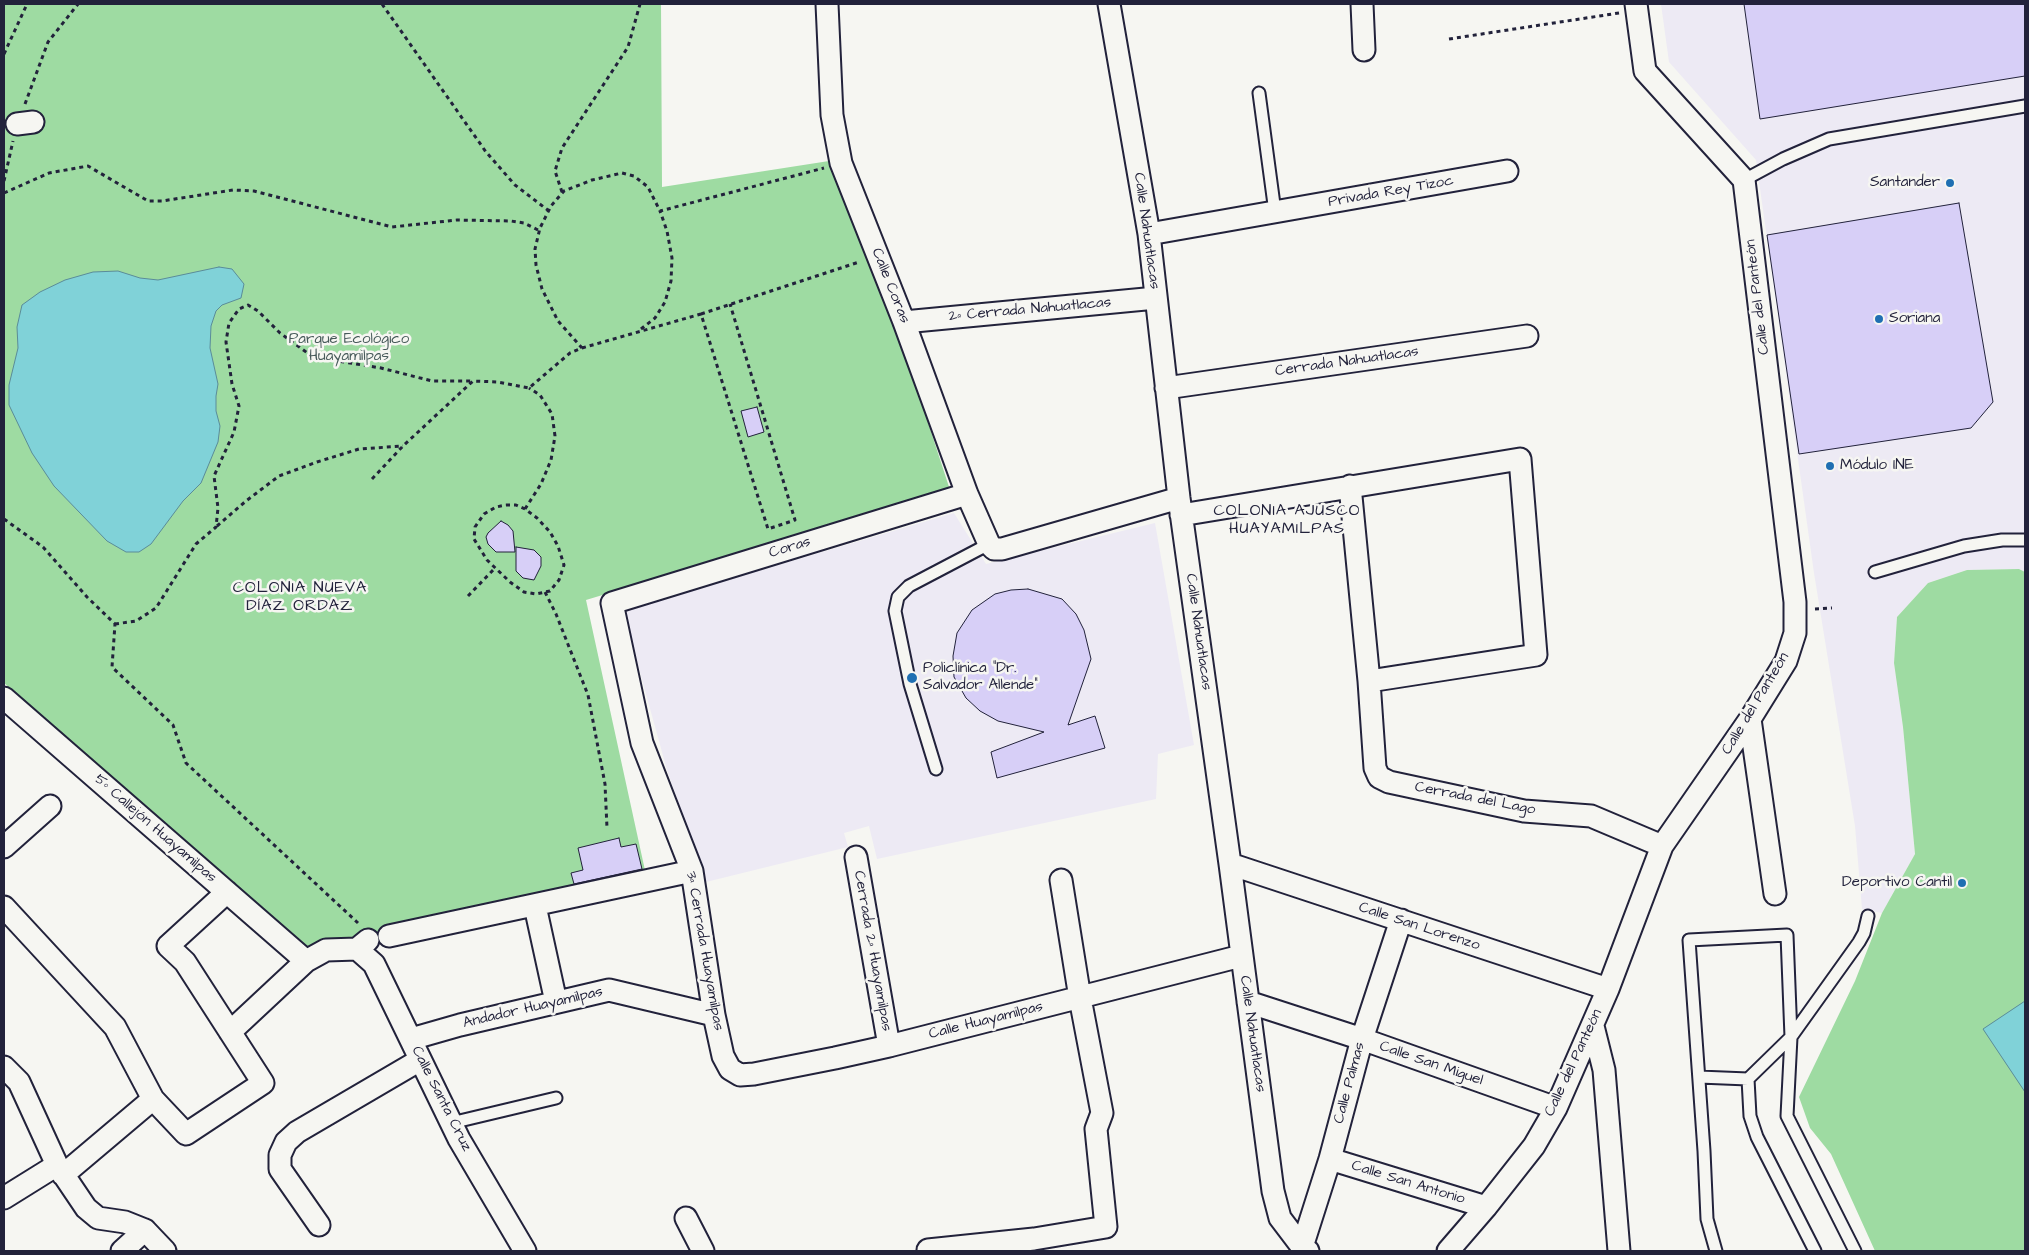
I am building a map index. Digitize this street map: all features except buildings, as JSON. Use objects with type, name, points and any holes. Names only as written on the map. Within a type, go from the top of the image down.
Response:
[{"type":"street","name":"Calle Coras","points":[[827,4],[832,115],[841,164],[904,322],[967,494],[996,546]]},
{"type":"street","name":"Calle Nahuatlacas","points":[[1109,4],[1149,234],[1180,507],[1273,1190],[1280,1218],[1305,1249]]},
{"type":"street","points":[[1362,4],[1364,50]]},
{"type":"street","points":[[1636,7],[1645,70],[1744,180]]},
{"type":"street","name":"Privada Rey Tizoc","points":[[1149,234],[1507,171]]},
{"type":"street","name":"Calle del Panteón","points":[[1455,1248],[1534,1146],[1556,1108],[1608,989],[1662,846],[1750,719],[1786,661],[1795,633],[1795,602],[1744,180]]},
{"type":"street","name":"2ª Cerrada Nahuatlacas","points":[[904,322],[1156,298]]},
{"type":"street","name":"Cerrada Nahuatlacas","points":[[1166,388],[1527,336]]},
{"type":"street","points":[[996,546],[1180,507],[1350,486],[1520,459],[1536,655],[1369,681]]},
{"type":"street","name":"Cerrada del Lago","points":[[1350,486],[1369,681],[1374,768],[1379,777],[1389,782],[1524,811],[1590,816],[1662,846]]},
{"type":"street","name":"Coras","points":[[612,603],[967,494]]},
{"type":"street","name":"3ª Cerrada Huayamilpas","points":[[612,603],[642,744],[692,871],[714,1014],[723,1056],[730,1069]]},
{"type":"street","name":"5º Callejón Huayamilpas","points":[[4,698],[306,961]]},
{"type":"street","points":[[1750,719],[1775,894]]},
{"type":"street","points":[[4,847],[50,806]]},
{"type":"street","name":"Cerrada 2ª Huayamilpas","points":[[856,857],[888,1046]]},
{"type":"street","name":"Calle San Lorenzo","points":[[1230,864],[1608,989]]},
{"type":"street","points":[[389,936],[692,871]]},
{"type":"street","points":[[928,1250],[1034,1239],[1106,1227],[1096,1129],[1102,1113],[1080,998],[1061,880]]},
{"type":"street","points":[[4,907],[115,1027],[153,1099],[186,1134],[263,1083],[185,962],[168,946],[227,892]]},
{"type":"street","points":[[535,906],[556,1002]]},
{"type":"street","name":"Calle Palmas","points":[[1305,1249],[1362,1039],[1401,920]]},
{"type":"street","points":[[230,1032],[306,961],[326,950],[363,944]]},
{"type":"street","name":"Calle Santa Cruz","points":[[363,944],[451,1123],[525,1251]]},
{"type":"street","name":"Calle Huayamilpas","points":[[730,1069],[740,1075],[754,1074],[888,1046],[1241,956]]},
{"type":"street","name":"Andador Huayamilpas","points":[[411,1039],[460,1025],[609,990],[714,1014]]},
{"type":"street","name":"Calle San Miguel","points":[[1248,1002],[1362,1039],[1556,1108]]},
{"type":"street","points":[[1593,1026],[1604,1070],[1619,1251]]},
{"type":"street","points":[[319,1225],[280,1170],[280,1155],[286,1142],[297,1132],[420,1060]]},
{"type":"street","points":[[4,1066],[19,1082],[60,1170],[86,1208],[98,1218],[125,1222],[145,1230],[165,1251]]},
{"type":"street","points":[[4,1198],[60,1170],[153,1099]]},
{"type":"street","name":"Calle San Antonio","points":[[1330,1159],[1486,1207]]},
{"type":"street","points":[[686,1218],[703,1251]]},
{"type":"street","points":[[122,1251],[145,1230]]},
{"type":"lane","points":[[1258,93],[1275,212]]},
{"type":"lane","points":[[1744,180],[1783,159],[1829,140],[2025,106]]},
{"type":"lane","points":[[1875,572],[1964,546],[2002,540],[2025,540]]},
{"type":"lane","points":[[936,769],[910,684],[894,611],[898,597],[909,586],[996,546]]},
{"type":"lane","points":[[1699,1077],[1748,1079],[1791,1037],[1859,942],[1864,933],[1868,916]]},
{"type":"lane","points":[[1716,1251],[1707,1218],[1689,940],[1787,935],[1791,1037],[1786,1116],[1855,1251]]},
{"type":"lane","points":[[1748,1079],[1750,1116],[1757,1137],[1816,1251]]},
{"type":"lane","points":[[451,1123],[556,1098]]},
{"type":"path","points":[[4,54],[27,4]]},
{"type":"path","points":[[4,181],[25,123],[48,42],[78,4]]},
{"type":"path","points":[[382,4],[486,152],[515,185],[549,211]]},
{"type":"path","points":[[562,193],[555,171],[562,148],[628,47],[640,4]]},
{"type":"path","points":[[1449,39],[1636,7]]},
{"type":"path","points":[[660,211],[841,164]]},
{"type":"path","points":[[4,193],[49,173],[88,166],[148,201],[162,201],[233,190],[254,191],[392,227],[457,220],[524,223],[540,230]]},
{"type":"path","points":[[582,348],[558,321],[542,289],[536,265],[535,249],[540,230],[549,211],[562,193],[592,180],[622,173],[634,176],[648,187],[660,211],[667,231],[672,258],[671,281],[664,302],[655,318],[644,328],[629,335]]},
{"type":"path","points":[[529,388],[570,353],[582,348],[701,314],[864,260]]},
{"type":"path","points":[[701,314],[768,529],[795,520],[730,304]]},
{"type":"path","points":[[216,527],[218,508],[214,476],[234,432],[239,406],[232,384],[226,342],[229,323],[239,309],[248,305],[258,310],[280,333],[313,356],[381,368],[432,381],[473,380],[529,388],[540,395],[552,414],[555,436],[551,460],[541,484],[525,509]]},
{"type":"path","points":[[372,479],[403,446],[473,380]]},
{"type":"path","points":[[115,624],[136,621],[156,608],[196,544],[246,501],[279,476],[359,449],[403,446]]},
{"type":"path","points":[[516,505],[537,518],[550,532],[558,546],[564,565],[559,580],[550,591],[536,594],[524,592],[495,568],[487,560],[474,539],[475,527],[484,514],[496,507],[516,505]]},
{"type":"path","points":[[4,519],[43,547],[87,597],[115,624]]},
{"type":"path","points":[[468,596],[495,568]]},
{"type":"path","points":[[545,592],[556,614],[588,695],[604,784],[607,828]]},
{"type":"path","points":[[115,624],[112,666],[173,725],[186,763],[368,932],[363,944]]},
{"type":"shaded area","points":[[1661,4],[2025,4],[2025,572],[2019,569],[1967,570],[1928,583],[1897,617],[1894,663],[1903,727],[1915,854],[1882,913],[1862,909],[1855,826],[1814,573],[1756,160],[1669,62]]},
{"type":"shaded area","name":"Policlínica \"Dr. Salvador Allende\"","points":[[954,513],[986,564],[1155,523],[1194,745],[1158,754],[1156,799],[877,859],[869,826],[844,833],[848,847],[706,882],[667,770],[623,611]]},
{"type":"green space","name":"Parque Ecológico Huayamilpas","points":[[4,4],[661,4],[662,187],[829,161],[892,312],[950,490],[586,600],[646,875],[311,954],[4,683]]},
{"type":"green space","name":"Deportivo Cantil","points":[[2019,569],[2025,572],[2025,1251],[1875,1251],[1831,1154],[1810,1128],[1799,1097],[1855,981],[1882,913],[1915,854],[1903,727],[1894,663],[1897,617],[1928,583],[1967,570]]},
{"type":"water","points":[[219,267],[232,269],[244,284],[241,298],[222,305],[216,311],[211,326],[210,348],[218,384],[216,411],[220,426],[218,442],[201,483],[183,501],[151,544],[139,552],[126,552],[107,541],[54,486],[32,453],[9,405],[9,385],[18,348],[17,327],[22,305],[40,292],[65,280],[93,272],[118,271],[140,278],[158,280]]},
{"type":"water","points":[[2025,1001],[2025,1092],[1983,1029]]},
{"type":"place","name":"Santander","points":[[1950,183]]},
{"type":"place","name":"Soriana","points":[[1879,319]]},
{"type":"place","name":"Módulo INE","points":[[1830,466]]},
{"type":"place","name":"Policlínica \"Dr. Salvador Allende\"","points":[[912,678]]},
{"type":"place","name":"Deportivo Cantil","points":[[1962,883]]},
{"type":"district","name":"COLONIA AJUSCO HUAYAMILPAS","points":[[1287,521]]},
{"type":"district","name":"COLONIA NUEVA DÍAZ ORDAZ","points":[[300,598]]}]
